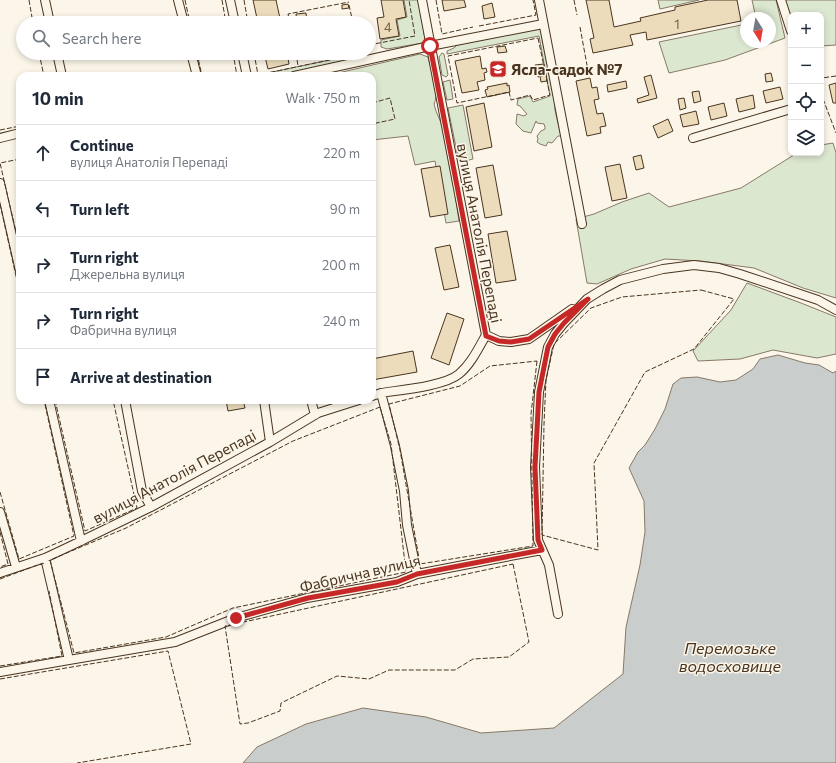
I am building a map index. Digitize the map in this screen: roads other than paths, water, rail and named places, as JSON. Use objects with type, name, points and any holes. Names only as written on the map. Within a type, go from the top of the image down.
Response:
[{"type":"street","points":[[45,0],[48,16]]},
{"type":"street","points":[[178,0],[182,16]]},
{"type":"street","points":[[230,0],[233,16]]},
{"type":"street","name":"вулиця Анатолія Перепаді","points":[[376,395],[440,383],[458,375],[469,364],[486,336],[422,0]]},
{"type":"street","points":[[539,0],[582,224]]},
{"type":"street","points":[[781,0],[788,22]]},
{"type":"street","points":[[376,58],[543,24]]},
{"type":"street","points":[[58,60],[61,72]]},
{"type":"street","points":[[194,60],[197,72]]},
{"type":"street","points":[[244,60],[246,72]]},
{"type":"street","points":[[312,72],[367,60]]},
{"type":"street","points":[[693,138],[788,110]]},
{"type":"street","points":[[0,138],[16,134]]},
{"type":"street","points":[[0,183],[16,253]]},
{"type":"street","points":[[486,336],[499,341],[511,342],[529,339],[603,289],[620,280],[663,269],[694,266],[719,268],[740,274],[818,300],[836,310]]},
{"type":"street","points":[[558,614],[549,565],[538,540],[535,467],[539,392],[548,347],[555,334],[588,299]]},
{"type":"street","points":[[381,393],[395,446],[404,491],[407,525],[417,574]]},
{"type":"street","points":[[50,404],[82,541]]},
{"type":"street","points":[[125,404],[142,491],[151,507]]},
{"type":"street","points":[[265,404],[270,442]]},
{"type":"street","points":[[312,404],[315,415]]},
{"type":"street","name":"вулиця Анатолія Перепаді","points":[[0,573],[45,558],[82,541],[151,507],[270,442],[315,415],[347,404]]},
{"type":"street","points":[[0,512],[16,567]]},
{"type":"street","name":"Фабрична вулиця","points":[[0,672],[175,642],[236,618],[308,598],[397,582],[417,574],[542,550]]},
{"type":"street","points":[[45,558],[69,660]]},
{"type":"water","name":"Перемозьке водосховище","points":[[778,355],[805,363],[819,365],[833,373],[836,371],[836,763],[243,763],[257,747],[306,724],[363,708],[426,717],[481,733],[554,728],[623,674],[626,627],[640,565],[645,532],[644,501],[629,468],[638,452],[645,445],[655,429],[665,409],[673,384],[681,378],[697,377],[720,382],[736,380],[753,369],[760,359]]},
{"type":"place","name":"Ясла-садок №7","points":[[498,69]]}]
